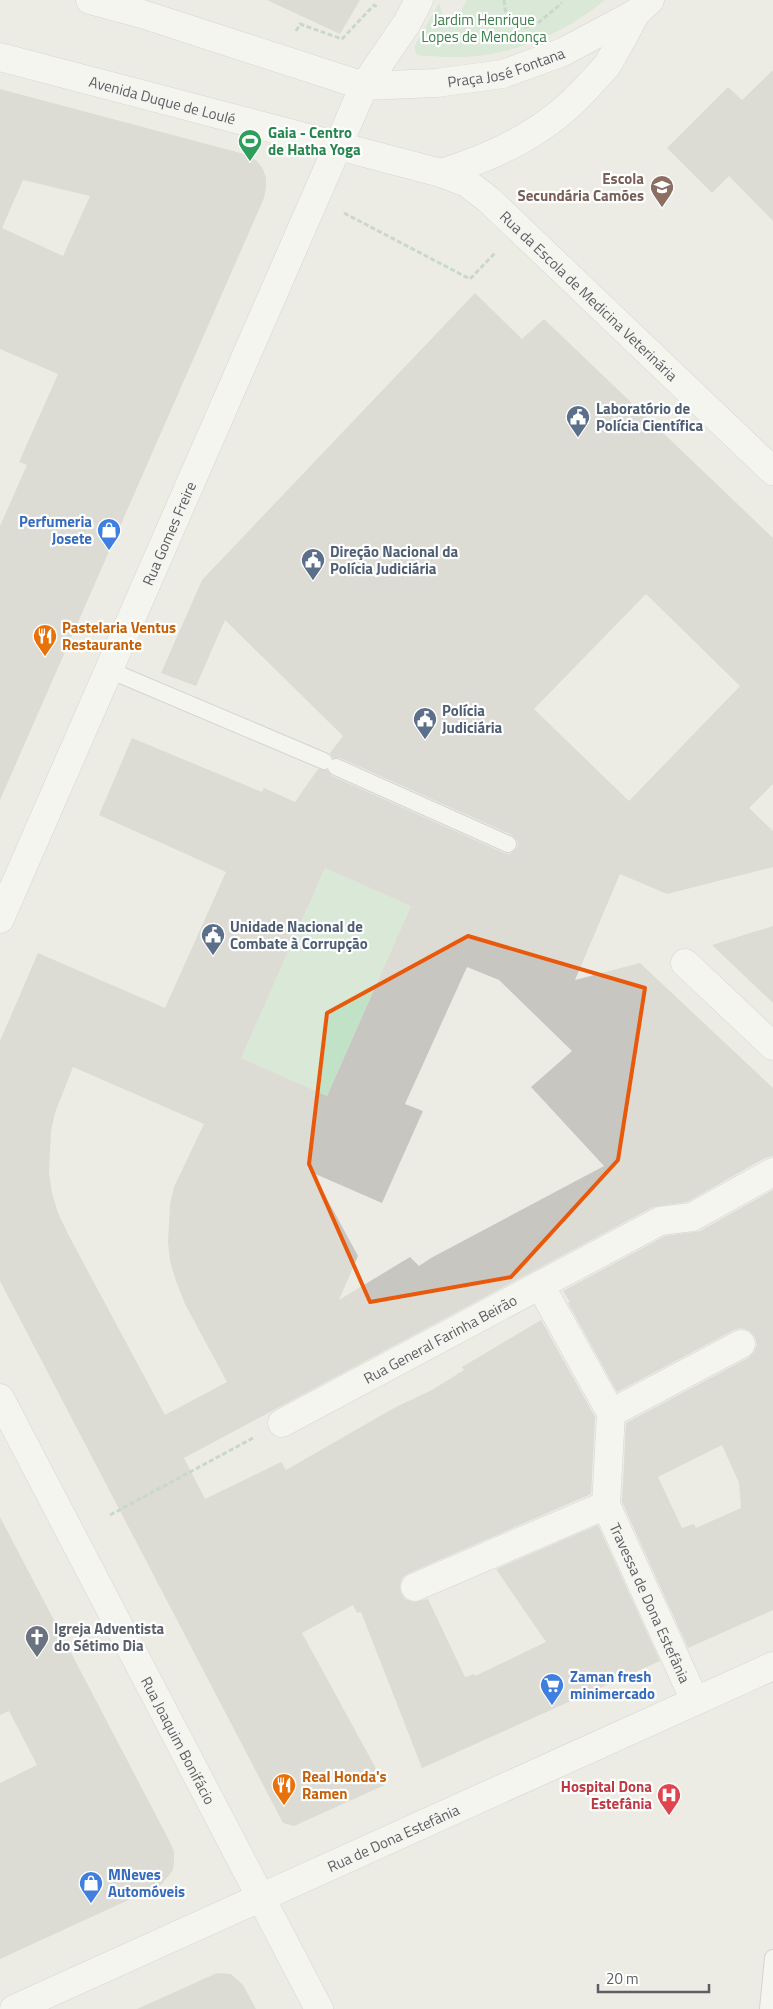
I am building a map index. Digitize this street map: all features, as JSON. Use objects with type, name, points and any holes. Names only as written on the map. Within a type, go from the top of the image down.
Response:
[{"type":"street","points":[[90,0],[134,6],[364,86]]},
{"type":"street","points":[[338,146],[364,86],[407,23],[419,0]]},
{"type":"street","name":"Praça José Fontana","points":[[364,86],[436,83],[503,74],[563,52],[643,7]]},
{"type":"street","name":"Praça José Fontana","points":[[441,173],[466,165],[516,144],[576,101],[607,65],[643,7]]},
{"type":"street","name":"Avenida Duque de Loulé","points":[[0,57],[441,173]]},
{"type":"street","name":"Rua Gomes Freire","points":[[0,919],[338,146]]},
{"type":"street","name":"Rua da Escola de Medicina Veterinária","points":[[441,173],[467,183],[489,200],[773,471]]},
{"type":"street","points":[[686,964],[773,1046]]},
{"type":"street","name":"Rua General Farinha Beirão","points":[[282,1423],[660,1221],[692,1217],[773,1172]]},
{"type":"street","points":[[540,1285],[611,1413],[741,1344]]},
{"type":"street","name":"Rua Joaquim Bonifácio","points":[[0,1398],[318,2009]]},
{"type":"street","name":"Travessa de Dona Estefânia","points":[[611,1413],[606,1505],[694,1701]]},
{"type":"street","name":"Travessa de Dona Estefânia","points":[[415,1587],[606,1505]]},
{"type":"street","name":"Rua de Dona Estefânia","points":[[14,2009],[773,1666]]},
{"type":"lane","points":[[109,670],[330,764],[508,844]]},
{"type":"lane","points":[[768,2009],[773,1958]]},
{"type":"path","points":[[504,0],[506,14]]},
{"type":"path","points":[[517,24],[524,27],[539,23],[562,3]]},
{"type":"path","points":[[300,24],[342,39],[374,5]]},
{"type":"path","points":[[312,207],[336,209],[470,279],[519,228]]},
{"type":"path","points":[[110,1515],[282,1423]]},
{"type":"highlighted area","points":[[468,936],[645,988],[618,1160],[511,1277],[370,1302],[309,1164],[327,1013]]},
{"type":"green space","name":"Jardim Henrique Lopes de Mendonça","points":[[467,0],[605,0],[588,13],[550,35],[509,50],[466,57],[417,55],[414,47],[439,3],[445,23],[456,20]]},
{"type":"green space","points":[[325,868],[411,906],[327,1096],[241,1058]]},
{"type":"building","points":[[267,0],[360,0],[340,34]]},
{"type":"building","points":[[773,70],[773,221],[729,176],[712,193],[667,148],[728,87],[742,100]]},
{"type":"building","points":[[0,89],[248,155],[257,161],[263,169],[266,178],[264,198],[0,800],[0,526],[27,465],[19,462],[58,374],[0,349]],"holes":[[[23,180],[90,196],[63,256],[2,228]]]},
{"type":"building","points":[[475,293],[522,339],[544,319],[773,538],[773,784],[749,808],[773,831],[773,867],[667,894],[620,874],[575,980],[640,963],[773,1088],[773,1156],[765,1158],[687,1202],[653,1207],[184,1458],[205,1499],[281,1462],[286,1470],[394,1408],[432,1390],[464,1370],[462,1367],[541,1320],[595,1417],[591,1494],[409,1573],[402,1578],[400,1585],[401,1593],[405,1599],[413,1602],[428,1599],[465,1677],[474,1674],[475,1676],[546,1642],[496,1569],[598,1525],[660,1661],[422,1768],[361,1612],[357,1613],[353,1605],[302,1633],[385,1785],[294,1826],[283,1823],[0,1281],[0,1041],[38,953],[165,1008],[226,872],[99,815],[132,738],[262,792],[264,788],[295,802],[318,769],[327,770],[332,776],[504,853],[510,854],[517,848],[518,842],[512,835],[340,758],[333,758],[330,753],[343,736],[225,620],[196,686],[161,673],[202,580]],"holes":[[[646,594],[740,686],[629,801],[534,709]],[[325,868],[411,906],[327,1096],[241,1058]],[[467,967],[499,980],[572,1051],[531,1087],[604,1166],[419,1266],[410,1257],[339,1300],[358,1256],[313,1173],[382,1203],[423,1111],[405,1104]],[[73,1067],[204,1124],[174,1187],[170,1204],[168,1242],[170,1261],[185,1304],[227,1382],[165,1415],[58,1213],[52,1193],[49,1172],[51,1131],[55,1113]]]},
{"type":"building","points":[[773,926],[773,1003],[712,945]]},
{"type":"building","points":[[773,1190],[773,1610],[688,1648],[622,1502],[626,1423],[748,1358],[754,1352],[757,1345],[755,1337],[749,1331],[741,1328],[734,1330],[617,1392],[563,1291],[665,1236],[700,1231]],"holes":[[[722,1445],[739,1483],[741,1508],[696,1528],[694,1524],[682,1528],[658,1477]]]},
{"type":"building","points":[[0,1517],[171,1844],[174,1852],[174,1861],[173,1870],[161,1885],[0,1959],[0,1783],[37,1765],[9,1711],[0,1715]]},
{"type":"building","points":[[217,1973],[231,1974],[243,1985],[256,2009],[137,2009]]},
{"type":"place","name":"Gaia - Centro de Hatha Yoga","points":[[250,162]]},
{"type":"place","name":"Escola Secundária Camões","points":[[662,208]]},
{"type":"place","name":"Laboratório de Polícia Científica","points":[[578,438]]},
{"type":"place","name":"Perfumeria Josete","points":[[109,551]]},
{"type":"place","name":"Direção Nacional da Polícia Judiciária","points":[[313,581]]},
{"type":"place","name":"Pastelaria Ventus Restaurante","points":[[45,657]]},
{"type":"place","name":"Polícia Judiciária","points":[[425,740]]},
{"type":"place","name":"Unidade Nacional de Combate à Corrupção","points":[[213,956]]},
{"type":"place","name":"Igreja Adventista do Sétimo Dia","points":[[37,1658]]},
{"type":"place","name":"Zaman fresh minimercado","points":[[552,1706]]},
{"type":"place","name":"Real Honda's Ramen","points":[[284,1806]]},
{"type":"place","name":"Hospital Dona Estefânia","points":[[669,1816]]},
{"type":"place","name":"MNeves Automóveis","points":[[91,1904]]}]
